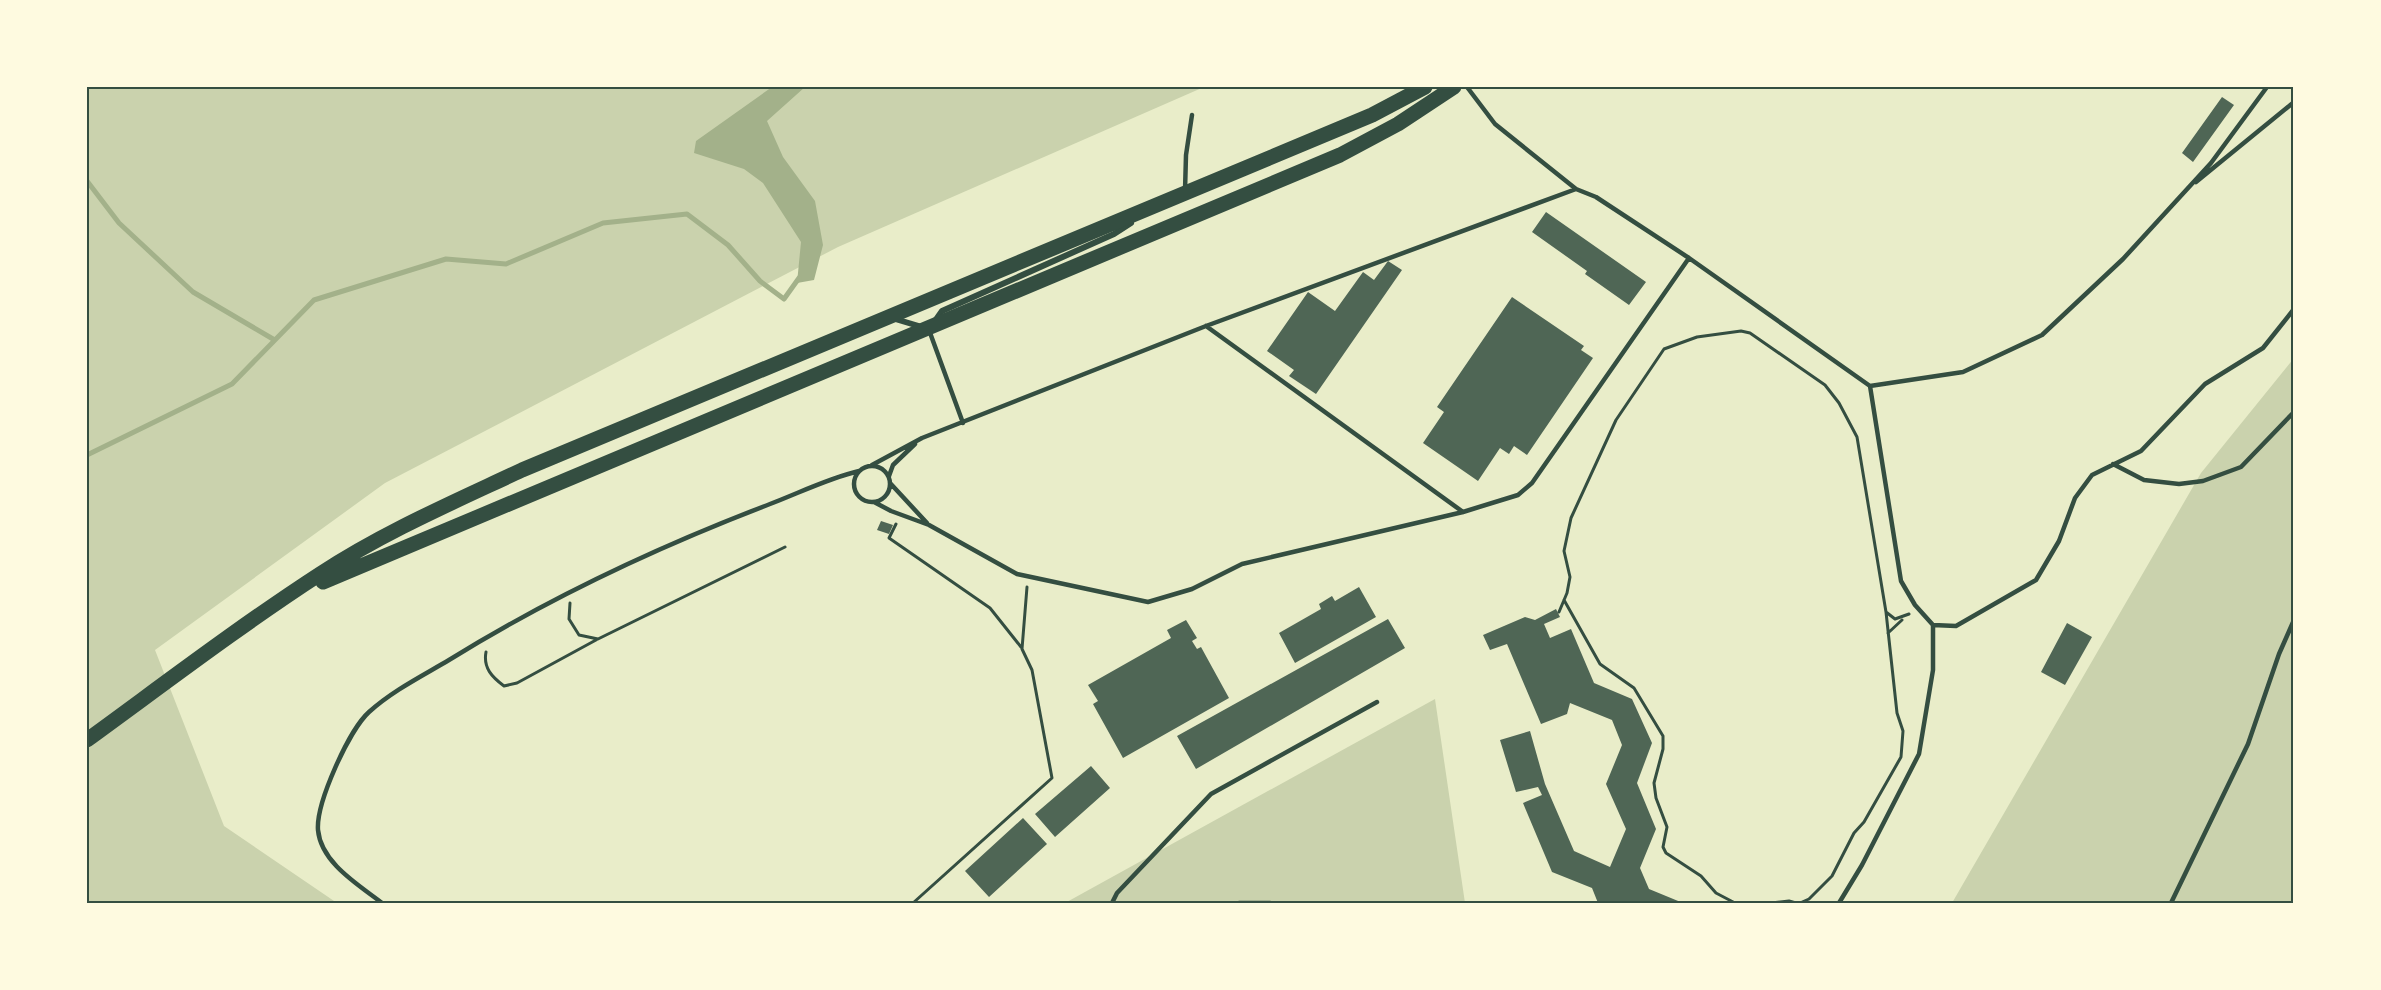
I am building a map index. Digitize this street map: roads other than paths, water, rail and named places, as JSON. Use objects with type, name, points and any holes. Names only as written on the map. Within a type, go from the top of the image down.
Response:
[{"type":"main road","points":[[87,740],[321,573],[401,527],[512,475],[1372,115],[1425,87]]},
{"type":"main road","points":[[283,600],[416,541],[1340,156],[1398,124],[1454,87]]},
{"type":"street","points":[[888,317],[928,328],[942,311],[1114,234],[1156,206]]},
{"type":"lane","points":[[1467,87],[1496,124],[1576,189],[1596,197],[1689,258],[1870,386],[1963,372],[2042,335],[2123,259],[2183,194],[2211,163],[2266,87]]},
{"type":"lane","points":[[2183,194],[2294,102]]},
{"type":"lane","points":[[1185,194],[1186,155],[1192,115]]},
{"type":"lane","points":[[382,903],[350,879],[325,853],[318,830],[340,752],[369,712],[493,633],[638,560],[740,515],[859,471],[921,438],[1206,326],[1576,189]]},
{"type":"lane","points":[[859,471],[854,481],[856,492],[864,500],[929,525],[1017,574],[1148,602],[1192,589],[1242,564],[1463,512],[1518,495],[1532,483],[1689,258]]},
{"type":"lane","points":[[1933,625],[1956,626],[2036,580],[2059,541],[2075,498],[2092,475],[2141,451],[2205,384],[2263,348],[2294,309]]},
{"type":"lane","points":[[1206,326],[1463,512]]},
{"type":"lane","points":[[928,328],[963,423]]},
{"type":"lane","points":[[1839,903],[1862,865],[1919,754],[1933,670],[1933,625],[1918,608],[1901,581],[1870,386]]},
{"type":"lane","points":[[2113,464],[2144,480],[2180,484],[2203,481],[2241,467],[2294,412]]},
{"type":"lane","points":[[874,502],[887,493],[893,465],[921,438]]},
{"type":"lane","points":[[872,465],[882,469],[929,525]]},
{"type":"lane","points":[[2171,903],[2248,744],[2279,654],[2294,621]]},
{"type":"lane","points":[[1112,903],[1117,893],[1211,794],[1377,702]]},
{"type":"lane","points":[[1239,903],[1270,903]]},
{"type":"waterway","points":[[87,181],[119,223],[193,292],[273,339]]},
{"type":"waterway","points":[[87,455],[232,384],[314,300],[446,259],[506,264],[603,223],[687,214],[728,245],[760,281],[784,299],[799,278]]}]
